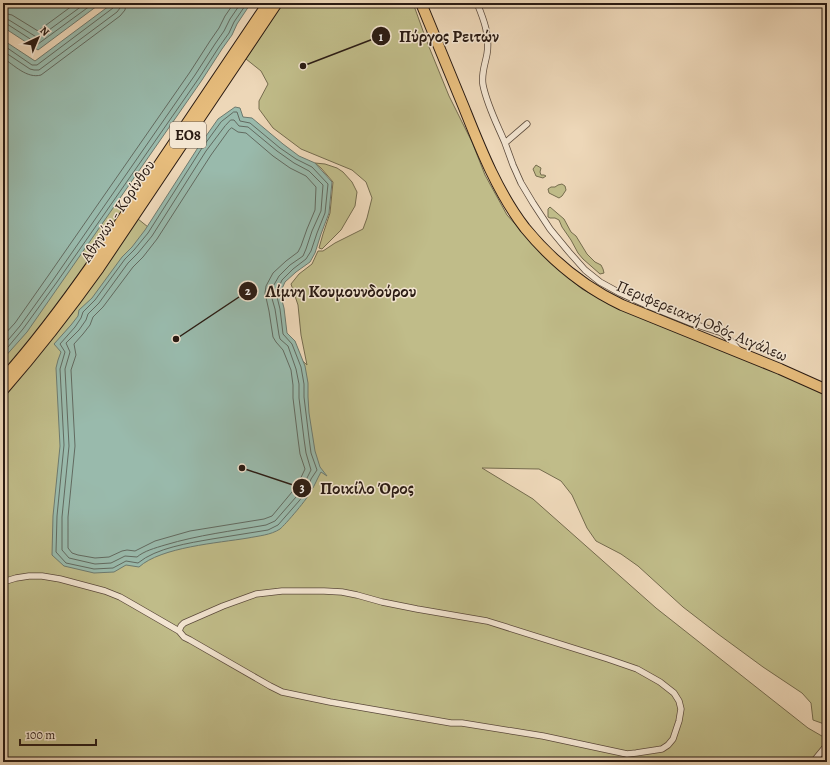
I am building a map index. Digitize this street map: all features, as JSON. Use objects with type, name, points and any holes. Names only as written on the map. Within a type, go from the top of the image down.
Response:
[{"type":"highway","name":"Αθηνών - Κορίνθου","points":[[3,379],[36,340],[93,263],[268,3]]},
{"type":"highway","name":"Αθηνών - Κορίνθου","points":[[3,390],[46,339],[99,268],[277,3]]},
{"type":"highway","name":"Περιφερειακή Οδός Αιγάλεω","points":[[421,3],[471,125],[498,185],[525,228],[550,255],[567,271],[606,297],[640,313],[780,369],[827,390]]},
{"type":"street","points":[[477,3],[488,34],[487,54],[483,72],[483,84],[487,100],[521,183],[533,203],[569,252],[585,270],[600,282],[651,307],[691,323],[722,333],[743,355]]},
{"type":"street","points":[[505,143],[527,124]]},
{"type":"street","points":[[3,582],[29,576],[60,579],[120,597],[190,640],[270,686],[282,692],[330,702],[451,723],[462,723],[543,736],[627,754],[662,749],[673,739],[679,720],[680,709],[674,693],[660,682],[637,669],[487,621],[382,602],[342,592],[282,591],[256,594],[229,603],[184,623],[179,632]]},
{"type":"street","points":[[813,762],[827,745]]},
{"type":"shaded area","points":[[283,3],[413,3],[449,96],[472,142],[485,175],[507,215],[554,266],[582,289],[617,308],[773,370],[827,395],[827,725],[813,720],[811,703],[802,693],[763,667],[683,607],[638,566],[621,554],[596,541],[587,528],[572,495],[561,481],[539,469],[482,468],[533,499],[656,608],[808,728],[827,739],[827,762],[3,762],[3,257],[72,166],[234,296],[307,365],[301,335],[298,305],[291,284],[299,274],[312,264],[318,251],[323,251],[335,243],[363,229],[372,198],[366,182],[352,170],[301,149],[273,128],[259,109],[259,101],[268,84],[261,71],[246,59]]},
{"type":"shaded area","points":[[315,163],[325,164],[337,168],[343,172],[352,182],[357,192],[355,206],[341,230],[322,249],[319,248],[330,213],[333,182]]},
{"type":"shaded area","points":[[536,165],[541,168],[541,175],[546,176],[543,178],[536,176],[533,169]]},
{"type":"shaded area","points":[[562,184],[565,186],[566,190],[562,196],[559,198],[549,193],[548,189]]},
{"type":"shaded area","points":[[550,207],[564,219],[571,232],[576,236],[587,254],[595,262],[601,265],[604,273],[600,274],[583,259],[559,220],[548,217],[548,209]]},
{"type":"water","points":[[3,3],[101,3],[38,50],[3,27]]},
{"type":"water","points":[[113,3],[251,3],[202,80],[27,332],[3,359],[3,40],[35,61]]},
{"type":"water","points":[[235,107],[240,108],[243,117],[252,118],[299,156],[315,163],[332,182],[329,213],[315,253],[310,262],[285,282],[280,293],[284,308],[287,333],[295,341],[305,366],[308,383],[309,413],[315,451],[320,467],[327,476],[321,472],[302,505],[280,529],[273,533],[175,550],[149,560],[139,567],[126,565],[114,572],[94,573],[64,566],[52,555],[53,516],[60,446],[56,368],[61,352],[54,344],[78,316],[79,310],[92,298],[122,257],[145,230],[218,119]]},
{"type":"place","name":"Πύργος Ρειτών","points":[[303,66]]},
{"type":"place","name":"Λίμνη Κουμουνδούρου","points":[[176,339]]},
{"type":"place","name":"Ποικίλο Όρος","points":[[242,468]]}]
